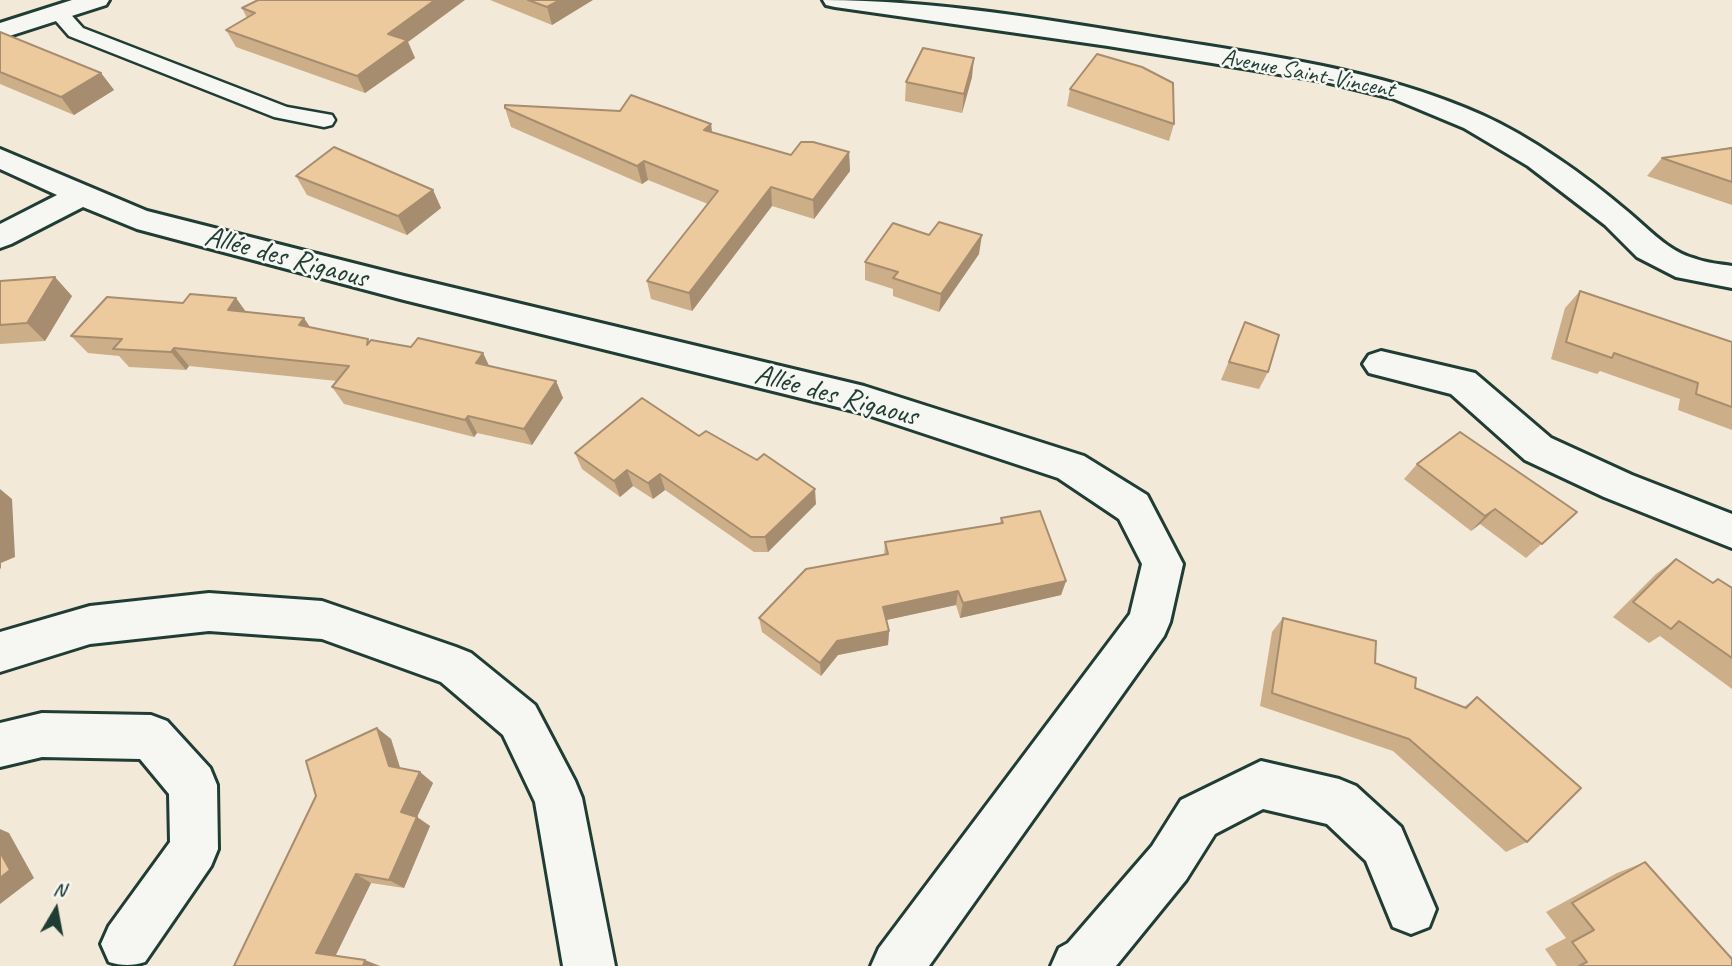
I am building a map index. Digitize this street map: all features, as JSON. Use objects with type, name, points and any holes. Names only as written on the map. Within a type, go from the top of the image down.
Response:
[{"type":"street","points":[[0,31],[97,0]]},
{"type":"street","name":"Avenue Saint-Vincent","points":[[835,0],[1108,38],[1309,71],[1401,92],[1474,122],[1538,160],[1616,218],[1648,249],[1686,269],[1732,277]]},
{"type":"street","name":"Allée des Rigaous","points":[[0,158],[81,195],[150,222],[417,291],[864,400],[1071,467],[1133,507],[1163,564],[1149,622],[905,964]]},
{"type":"street","points":[[0,237],[81,195]]},
{"type":"street","points":[[1381,365],[1462,383],[1538,449],[1618,486],[1732,531]]},
{"type":"street","points":[[0,652],[90,625],[209,612],[322,620],[456,667],[520,720],[558,798],[589,966]]},
{"type":"street","points":[[0,745],[42,734],[151,737],[194,785],[194,849],[127,944]]},
{"type":"street","points":[[1077,966],[1086,961],[1169,863],[1198,817],[1261,785],[1339,803],[1384,844],[1411,909]]},
{"type":"lane","points":[[58,12],[76,32],[282,112],[324,120]]},
{"type":"building","points":[[258,0],[435,0],[388,34],[407,40],[357,76],[226,30],[255,13],[242,8]]},
{"type":"building","points":[[528,0],[560,0],[547,7]]},
{"type":"building","points":[[0,32],[101,73],[61,97],[0,72]]},
{"type":"building","points":[[923,48],[974,58],[964,94],[906,82]]},
{"type":"building","points":[[1097,54],[1142,67],[1173,83],[1174,124],[1070,89]]},
{"type":"building","points":[[631,95],[711,124],[704,130],[791,155],[801,142],[813,142],[849,152],[813,200],[771,187],[689,293],[647,281],[718,191],[644,161],[637,166],[505,108],[505,105],[620,111]]},
{"type":"building","points":[[334,147],[433,190],[398,216],[296,176]]},
{"type":"building","points":[[1732,148],[1732,182],[1662,158]]},
{"type":"building","points":[[939,222],[982,235],[941,294],[893,278],[898,272],[865,262],[893,223],[929,235]]},
{"type":"building","points":[[55,277],[27,323],[0,325],[0,281]]},
{"type":"building","points":[[1580,291],[1732,342],[1732,407],[1696,394],[1698,383],[1614,353],[1612,358],[1566,342]]},
{"type":"building","points":[[190,294],[236,298],[228,310],[304,318],[299,325],[368,339],[367,345],[371,340],[411,347],[418,338],[483,353],[476,363],[556,381],[524,429],[468,416],[465,420],[332,387],[349,366],[174,348],[171,352],[113,349],[122,339],[71,336],[107,297],[183,303]]},
{"type":"building","points":[[1245,322],[1279,335],[1268,372],[1229,362]]},
{"type":"building","points":[[642,398],[699,436],[706,431],[757,460],[764,454],[815,489],[765,537],[751,537],[660,474],[648,483],[627,470],[614,481],[575,453]]},
{"type":"building","points":[[1460,432],[1577,512],[1542,544],[1495,509],[1485,516],[1417,464]]},
{"type":"building","points":[[1040,511],[1066,581],[963,603],[958,591],[883,607],[889,631],[837,641],[820,663],[759,618],[806,569],[888,554],[885,542],[1003,523],[1001,518]]},
{"type":"building","points":[[1676,559],[1713,583],[1718,579],[1732,588],[1732,658],[1679,621],[1671,629],[1633,602]]},
{"type":"building","points":[[1283,618],[1376,641],[1375,663],[1416,678],[1415,688],[1466,708],[1477,697],[1581,788],[1527,842],[1409,739],[1272,693]]},
{"type":"building","points":[[377,728],[389,766],[420,772],[401,812],[417,817],[389,880],[356,874],[316,953],[365,960],[363,966],[234,966],[316,796],[306,761]]},
{"type":"building","points":[[0,852],[10,870],[0,878]]},
{"type":"building","points":[[1645,862],[1732,959],[1732,966],[1579,966],[1587,962],[1572,942],[1594,930],[1572,903]]}]
